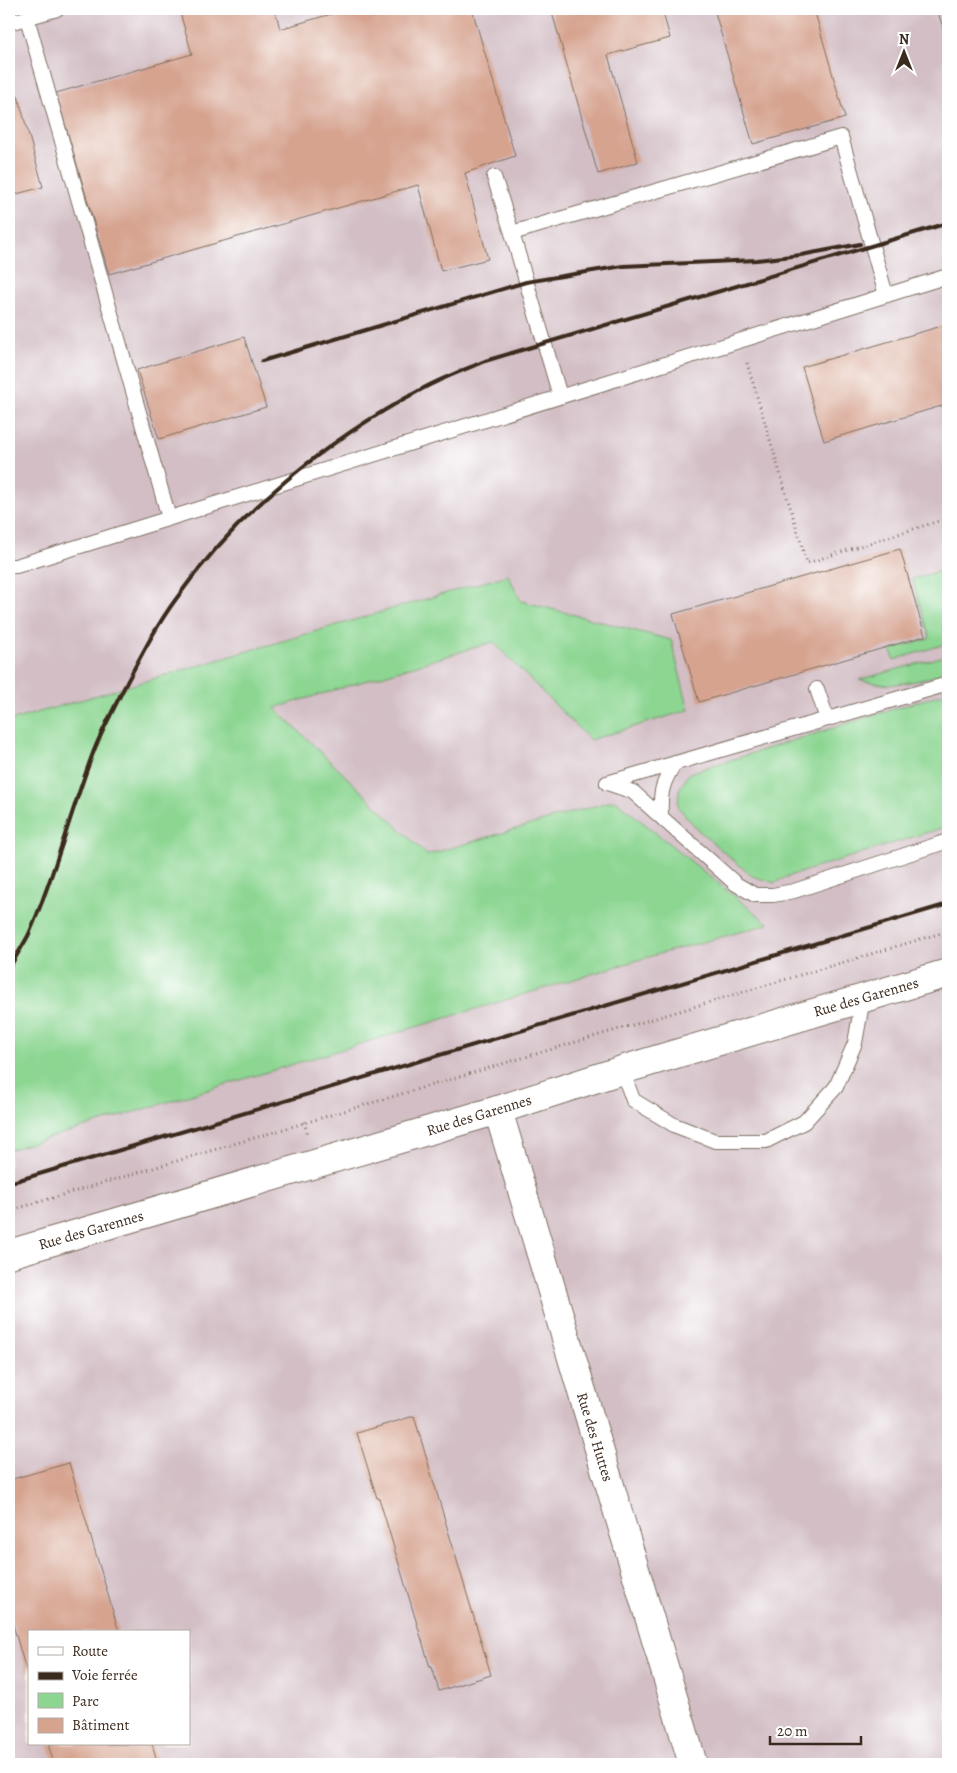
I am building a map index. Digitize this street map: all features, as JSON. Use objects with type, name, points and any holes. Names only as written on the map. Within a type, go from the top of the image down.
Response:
[{"type":"street","name":"Rue des Garennes","points":[[9,1254],[498,1110],[622,1070],[864,998],[947,977]]},
{"type":"street","name":"Rue des Huttes","points":[[498,1110],[693,1764]]},
{"type":"lane","points":[[9,23],[57,9]]},
{"type":"lane","points":[[27,18],[169,518]]},
{"type":"lane","points":[[512,233],[841,137],[886,295]]},
{"type":"lane","points":[[494,178],[560,396]]},
{"type":"lane","points":[[9,566],[16,566],[948,276]]},
{"type":"lane","points":[[948,684],[607,782],[633,792],[736,884],[755,895],[773,895],[794,891],[948,841]]},
{"type":"lane","points":[[817,689],[827,719]]},
{"type":"lane","points":[[661,815],[660,794],[665,778],[675,763]]},
{"type":"lane","points":[[622,1070],[633,1100],[674,1125],[715,1141],[766,1141],[804,1122],[836,1087],[855,1043],[864,998]]},
{"type":"path","points":[[740,340],[807,563],[948,518]]},
{"type":"path","points":[[9,1211],[948,931]]},
{"type":"shaded area","points":[[9,9],[948,9],[948,1764],[9,1764]]},
{"type":"green space","points":[[948,569],[948,643],[894,660],[891,650],[930,638],[912,579]]},
{"type":"green space","points":[[508,575],[521,601],[671,640],[689,710],[590,740],[493,642],[275,708],[427,855],[615,800],[769,924],[648,957],[9,1150],[9,721]]},
{"type":"green space","points":[[948,655],[948,672],[917,681],[888,685],[859,680]]},
{"type":"green space","points":[[948,692],[948,826],[786,877],[775,883],[752,876],[699,831],[678,807],[679,790],[689,773]]},
{"type":"building","points":[[179,9],[275,9],[280,29],[348,9],[472,9],[515,156],[465,173],[488,259],[441,271],[418,185],[109,274],[56,93],[192,54]]},
{"type":"building","points":[[551,9],[662,9],[670,38],[608,55],[638,162],[598,174]]},
{"type":"building","points":[[714,9],[814,9],[845,118],[753,144]]},
{"type":"building","points":[[937,9],[948,9],[948,44]]},
{"type":"building","points":[[18,96],[43,187],[9,196],[9,99]]},
{"type":"building","points":[[945,325],[948,337],[948,404],[824,441],[802,367]]},
{"type":"building","points":[[244,337],[266,407],[159,439],[137,370]]},
{"type":"building","points":[[900,549],[925,636],[699,702],[673,614]]},
{"type":"building","points":[[414,1416],[491,1675],[439,1691],[357,1433]]},
{"type":"building","points":[[69,1463],[118,1630],[28,1630],[28,1677],[9,1611],[9,1480]]},
{"type":"building","points":[[49,1746],[153,1746],[158,1764],[54,1764]]},
{"type":"railway","points":[[9,969],[29,934],[39,911],[95,748],[149,641],[169,609],[201,567],[228,536],[256,507],[319,454],[387,409],[430,385],[485,361],[948,223]]},
{"type":"railway","points":[[262,361],[526,282],[623,266],[757,260],[801,255],[860,244]]},
{"type":"railway","points":[[9,1183],[948,904]]}]
